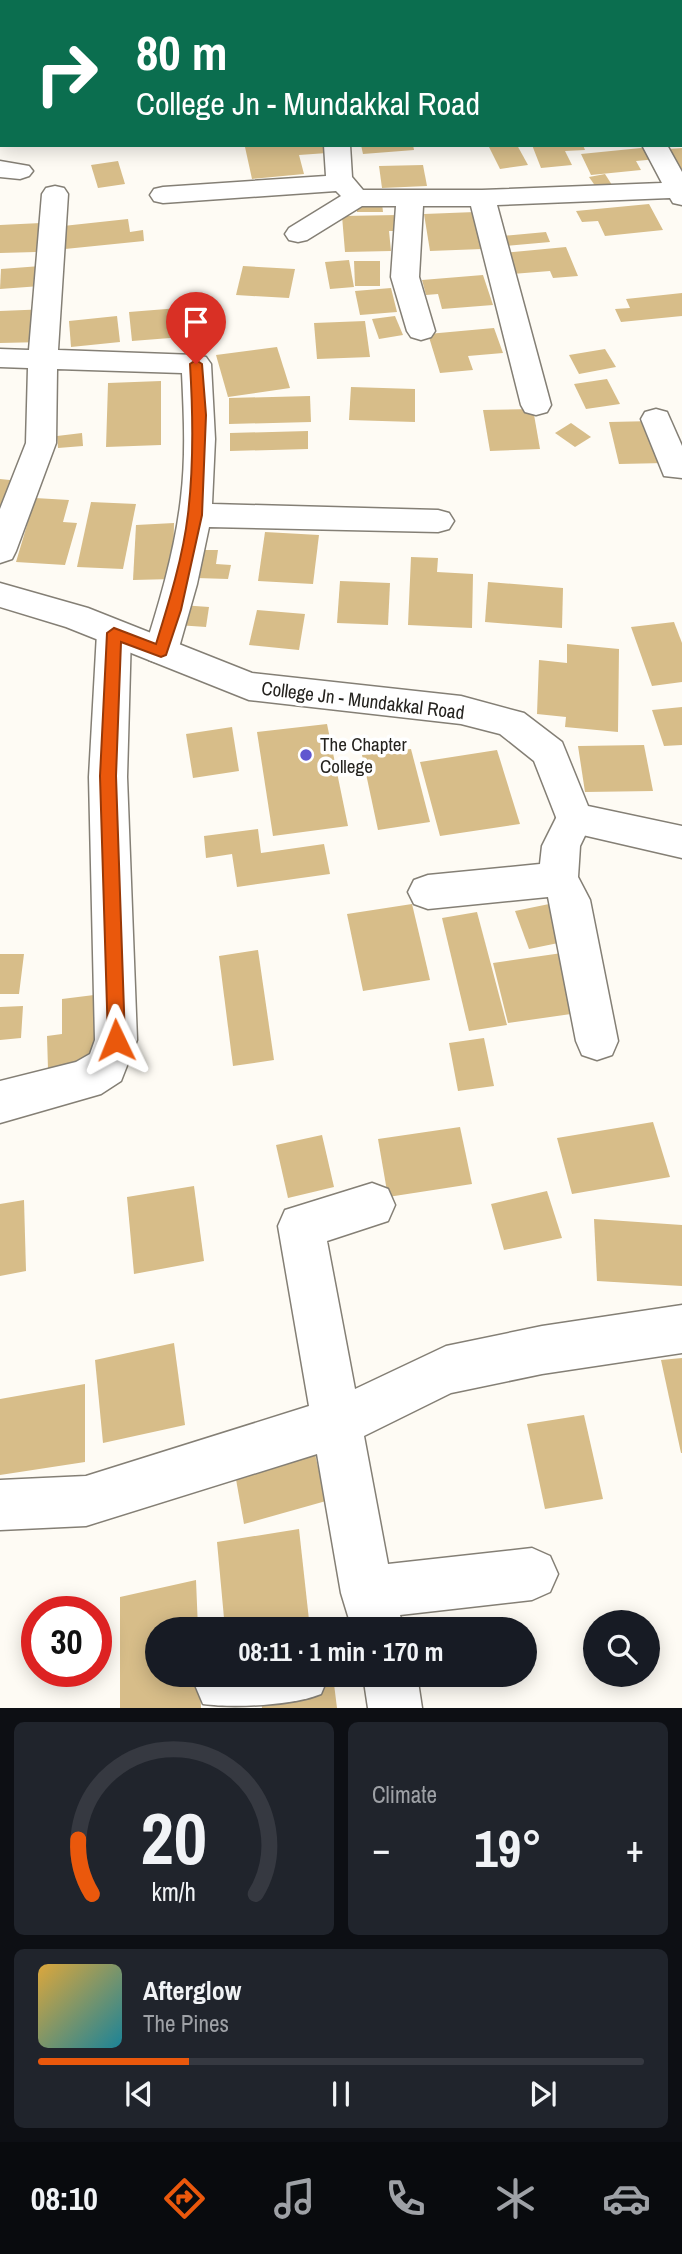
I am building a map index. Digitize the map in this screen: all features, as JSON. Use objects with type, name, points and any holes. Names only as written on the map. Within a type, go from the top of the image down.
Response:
[{"type":"street","points":[[338,147],[349,190]]},
{"type":"street","points":[[163,195],[349,190],[411,199],[681,192],[655,147]]},
{"type":"street","points":[[298,234],[349,190]]},
{"type":"street","points":[[0,551],[41,443],[43,361],[55,194]]},
{"type":"street","points":[[482,198],[536,405]]},
{"type":"street","points":[[411,199],[405,277],[421,331]]},
{"type":"street","points":[[0,358],[196,364],[200,415],[195,515],[174,610],[161,652]]},
{"type":"street","points":[[656,419],[675,468],[682,467]]},
{"type":"street","points":[[195,515],[438,521]]},
{"type":"street","name":"College Jn - Mundakkal Road","points":[[0,595],[76,617],[249,686],[461,710],[510,723],[549,752],[574,819]]},
{"type":"street","points":[[0,1102],[86,1080],[106,1067],[116,1040],[108,776],[114,633]]},
{"type":"street","points":[[597,1041],[570,900],[558,879],[561,846],[574,819],[681,844]]},
{"type":"street","points":[[428,892],[558,879]]},
{"type":"street","points":[[372,1205],[301,1226],[372,1611],[532,1574]]},
{"type":"street","points":[[0,1505],[86,1500],[281,1438],[336,1424],[446,1370],[542,1350],[682,1329]]},
{"type":"street","points":[[392,1687],[395,1708]]},
{"type":"building","points":[[245,147],[325,147],[327,153],[299,155],[304,174],[252,179]]},
{"type":"building","points":[[361,147],[413,147],[414,150],[363,154]]},
{"type":"building","points":[[489,147],[518,147],[528,165],[500,169]]},
{"type":"building","points":[[533,147],[584,147],[585,150],[565,151],[572,165],[541,168]]},
{"type":"building","points":[[651,147],[657,159],[636,161],[641,170],[591,175],[581,154]]},
{"type":"building","points":[[682,148],[682,176],[668,149]]},
{"type":"building","points":[[118,161],[125,184],[98,188],[91,165]]},
{"type":"building","points":[[423,165],[427,186],[382,188],[379,166]]},
{"type":"building","points":[[605,174],[612,185],[596,187],[589,177]]},
{"type":"building","points":[[356,203],[382,203],[383,212],[357,212]]},
{"type":"building","points":[[649,204],[663,230],[605,236],[598,221],[582,222],[576,211]]},
{"type":"building","points":[[475,212],[482,249],[430,251],[424,214]]},
{"type":"building","points":[[398,215],[400,231],[389,231],[391,251],[345,252],[342,216]]},
{"type":"building","points":[[128,219],[130,232],[143,230],[144,241],[65,249],[63,226]]},
{"type":"building","points":[[41,223],[36,252],[0,253],[0,225]]},
{"type":"building","points":[[546,232],[550,242],[505,246],[501,236]]},
{"type":"building","points":[[566,247],[578,276],[553,278],[550,271],[512,274],[504,253]]},
{"type":"building","points":[[349,260],[354,287],[330,289],[325,262]]},
{"type":"building","points":[[354,261],[380,261],[380,286],[355,286]]},
{"type":"building","points":[[54,265],[54,285],[0,289],[1,269]]},
{"type":"building","points":[[243,266],[295,269],[289,298],[236,295]]},
{"type":"building","points":[[483,275],[493,305],[442,309],[438,294],[426,295],[422,280]]},
{"type":"building","points":[[391,288],[397,312],[360,315],[355,291]]},
{"type":"building","points":[[682,293],[682,316],[621,322],[615,309],[630,308],[626,299]]},
{"type":"building","points":[[179,308],[183,337],[132,341],[129,312]]},
{"type":"building","points":[[49,309],[44,342],[0,343],[0,311]]},
{"type":"building","points":[[117,316],[120,342],[71,347],[69,321]]},
{"type":"building","points":[[395,316],[403,335],[379,339],[372,319]]},
{"type":"building","points":[[365,321],[370,357],[317,359],[314,323]]},
{"type":"building","points":[[494,328],[503,353],[468,356],[473,370],[440,373],[428,334]]},
{"type":"building","points":[[277,347],[290,388],[228,397],[216,355]]},
{"type":"building","points":[[605,349],[616,367],[579,374],[569,355]]},
{"type":"building","points":[[607,379],[620,404],[586,409],[574,384]]},
{"type":"building","points":[[161,381],[161,445],[106,447],[108,383]]},
{"type":"building","points":[[351,387],[415,389],[415,422],[349,420]]},
{"type":"building","points":[[310,396],[311,422],[229,424],[229,398]]},
{"type":"building","points":[[533,409],[540,449],[490,451],[483,410]]},
{"type":"building","points":[[654,421],[665,463],[619,464],[609,422]]},
{"type":"building","points":[[571,423],[591,437],[575,447],[555,433]]},
{"type":"building","points":[[308,431],[308,449],[230,451],[230,433]]},
{"type":"building","points":[[82,433],[83,446],[58,448],[57,436]]},
{"type":"building","points":[[0,479],[20,481],[0,531]]},
{"type":"building","points":[[35,498],[69,500],[63,522],[77,523],[65,565],[16,562]]},
{"type":"building","points":[[91,502],[136,504],[123,569],[77,567]]},
{"type":"building","points":[[174,523],[173,579],[133,580],[136,525]]},
{"type":"building","points":[[265,532],[319,535],[313,584],[258,581]]},
{"type":"building","points":[[201,550],[218,550],[216,564],[231,565],[228,579],[196,578]]},
{"type":"building","points":[[411,557],[438,558],[437,572],[473,574],[472,628],[408,625]]},
{"type":"building","points":[[340,581],[390,583],[388,625],[337,623]]},
{"type":"building","points":[[488,582],[563,588],[562,628],[485,622]]},
{"type":"building","points":[[181,605],[209,607],[206,627],[177,625]]},
{"type":"building","points":[[257,610],[305,614],[299,650],[249,645]]},
{"type":"building","points":[[674,622],[682,643],[682,682],[652,686],[631,627]]},
{"type":"building","points":[[567,644],[619,649],[618,732],[565,727],[566,717],[537,714],[539,660],[567,663]]},
{"type":"building","points":[[682,707],[682,745],[664,746],[652,710]]},
{"type":"building","points":[[327,724],[348,826],[273,836],[257,732]]},
{"type":"building","points":[[232,727],[239,771],[193,778],[186,734]]},
{"type":"building","points":[[644,745],[653,791],[585,792],[578,746]]},
{"type":"building","points":[[411,749],[430,822],[378,830],[362,755]]},
{"type":"building","points":[[497,750],[520,824],[440,836],[420,762]]},
{"type":"building","points":[[258,829],[261,853],[324,844],[330,874],[237,887],[232,854],[206,858],[204,836]]},
{"type":"building","points":[[554,903],[568,941],[529,949],[515,911]]},
{"type":"building","points":[[412,904],[430,980],[363,991],[347,914]]},
{"type":"building","points":[[477,912],[507,1025],[469,1031],[442,918]]},
{"type":"building","points":[[258,950],[274,1060],[233,1066],[219,956]]},
{"type":"building","points":[[569,952],[585,1012],[508,1023],[493,963]]},
{"type":"building","points":[[0,954],[24,954],[19,994],[0,994]]},
{"type":"building","points":[[102,994],[105,1062],[48,1069],[47,1036],[62,1034],[62,999]]},
{"type":"building","points":[[23,1006],[21,1038],[0,1040],[0,1007]]},
{"type":"building","points":[[484,1038],[494,1086],[458,1091],[449,1043]]},
{"type":"building","points":[[653,1122],[670,1177],[572,1194],[557,1138]]},
{"type":"building","points":[[460,1127],[472,1184],[388,1197],[378,1139]]},
{"type":"building","points":[[322,1135],[334,1187],[288,1198],[276,1145]]},
{"type":"building","points":[[194,1186],[204,1261],[134,1274],[127,1197]]},
{"type":"building","points":[[547,1191],[562,1238],[504,1250],[491,1204]]},
{"type":"building","points":[[24,1200],[26,1271],[0,1276],[0,1204]]},
{"type":"building","points":[[594,1219],[682,1225],[682,1286],[597,1281]]},
{"type":"building","points":[[174,1343],[185,1425],[103,1443],[95,1360]]},
{"type":"building","points":[[682,1358],[682,1453],[681,1453],[661,1360]]},
{"type":"building","points":[[85,1384],[85,1462],[0,1475],[0,1399]]},
{"type":"building","points":[[584,1415],[603,1499],[545,1509],[527,1424]]},
{"type":"building","points":[[311,1437],[326,1501],[244,1524],[232,1457]]},
{"type":"building","points":[[299,1529],[309,1617],[224,1617],[217,1542]]},
{"type":"building","points":[[196,1580],[198,1617],[145,1617],[145,1687],[200,1687],[201,1708],[120,1708],[120,1597]]},
{"type":"building","points":[[334,1687],[337,1708],[262,1708],[260,1688]]},
{"type":"place","name":"The Chapter College","points":[[306,755]]},
{"type":"route","points":[[116,1040],[108,776],[114,633],[161,652],[174,610],[195,515],[200,415],[196,364]]}]
